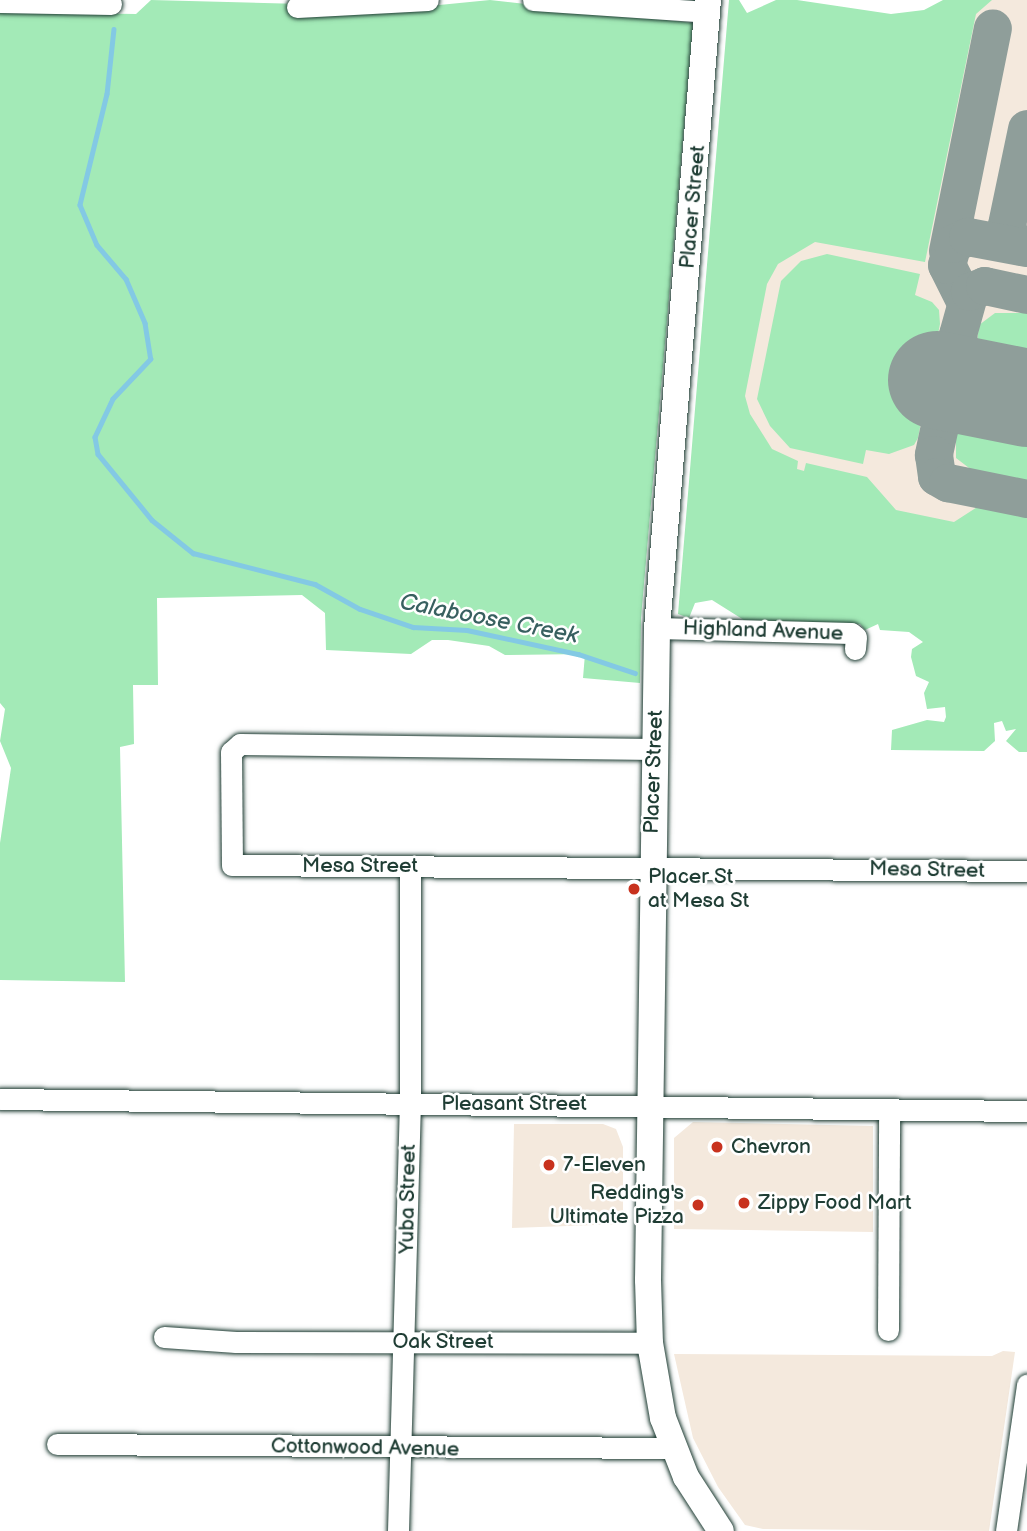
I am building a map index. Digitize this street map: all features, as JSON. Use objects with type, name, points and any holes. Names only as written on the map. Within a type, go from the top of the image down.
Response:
[{"type":"main road","name":"Placer Street","points":[[708,6],[657,628],[650,869],[650,1343],[673,1448],[721,1531]]},
{"type":"street","points":[[297,7],[428,0]]},
{"type":"street","points":[[533,0],[708,6]]},
{"type":"street","points":[[0,2],[111,4]]},
{"type":"street","name":"Highland Avenue","points":[[657,628],[850,633],[856,637],[855,649]]},
{"type":"street","name":"Mesa Street","points":[[655,749],[249,743],[231,752],[232,865],[1027,871]]},
{"type":"street","name":"Yuba Street","points":[[398,1531],[398,1449],[404,1342],[410,1104],[410,866]]},
{"type":"street","name":"Pleasant Street","points":[[0,1099],[1027,1111]]},
{"type":"street","points":[[888,1330],[889,1110]]},
{"type":"street","name":"Oak Street","points":[[164,1337],[236,1342],[650,1343]]},
{"type":"street","points":[[1006,1531],[1027,1385]]},
{"type":"street","name":"Cottonwood Avenue","points":[[57,1444],[398,1449],[673,1448]]},
{"type":"shaded area","points":[[977,0],[1027,0],[1027,619],[705,595],[732,279]]},
{"type":"shaded area","points":[[693,1122],[873,1126],[873,1232],[674,1229],[674,1138]]},
{"type":"shaded area","points":[[514,1124],[603,1124],[616,1129],[623,1147],[623,1224],[512,1228]]},
{"type":"shaded area","points":[[1003,1351],[1015,1352],[989,1531],[763,1529],[745,1525],[718,1487],[693,1438],[674,1354],[992,1356]]},
{"type":"green space","points":[[151,0],[419,7],[490,0],[693,23],[641,618],[640,683],[583,678],[585,654],[505,655],[489,646],[448,640],[432,640],[411,654],[326,650],[325,613],[302,595],[157,598],[158,685],[133,685],[134,744],[120,747],[125,982],[0,980],[0,843],[11,768],[0,741],[5,709],[0,703],[0,12],[136,14]]},
{"type":"green space","points":[[729,0],[739,0],[747,13],[776,0],[797,0],[891,14],[924,10],[943,0],[992,0],[976,14],[925,262],[815,242],[778,264],[767,284],[745,396],[750,414],[772,449],[798,461],[797,469],[804,471],[806,463],[867,477],[896,510],[954,522],[985,502],[1027,509],[1027,752],[1019,752],[1006,741],[1016,729],[1006,731],[1002,721],[994,723],[995,741],[984,751],[891,750],[892,730],[927,720],[944,722],[946,717],[945,707],[927,709],[924,693],[929,682],[916,676],[911,657],[912,649],[923,642],[909,632],[880,630],[878,624],[865,630],[860,624],[747,622],[712,600],[695,603],[689,618],[678,614]]},
{"type":"green space","points":[[827,254],[920,274],[915,295],[932,302],[939,310],[940,324],[918,438],[914,445],[889,454],[866,450],[863,464],[790,448],[770,426],[757,399],[781,281],[801,261]]},
{"type":"green space","points":[[995,313],[1027,313],[1027,364],[990,356],[977,343],[979,325]]},
{"type":"green space","points":[[978,421],[1027,432],[1027,489],[974,478],[973,471],[956,458],[956,434]]},
{"type":"waterway","name":"Calaboose Creek","points":[[114,29],[107,94],[80,205],[97,245],[126,279],[145,323],[151,359],[113,399],[95,437],[98,454],[152,520],[193,553],[315,584],[360,609],[413,627],[467,630],[578,654],[635,673]]},
{"type":"taxiway","points":[[948,251],[993,28]]},
{"type":"taxiway","points":[[1022,247],[1010,237],[1007,225],[1027,129]]},
{"type":"taxiway","points":[[965,301],[947,265],[953,244],[968,237],[1027,248]]},
{"type":"taxiway","points":[[961,359],[958,335],[970,292],[985,286],[1027,295]]},
{"type":"taxiway","points":[[995,394],[1027,401]]},
{"type":"taxiway","points":[[951,408],[940,426],[934,455],[937,477],[948,483],[1027,499]]},
{"type":"runway","points":[[937,380],[1027,398]]},
{"type":"place","name":"Placer St at Mesa St","points":[[634,889]]},
{"type":"place","name":"Chevron","points":[[717,1147]]},
{"type":"place","name":"7-Eleven","points":[[549,1165]]},
{"type":"place","name":"Zippy Food Mart","points":[[744,1203]]},
{"type":"place","name":"Redding's Ultimate Pizza","points":[[698,1205]]}]
